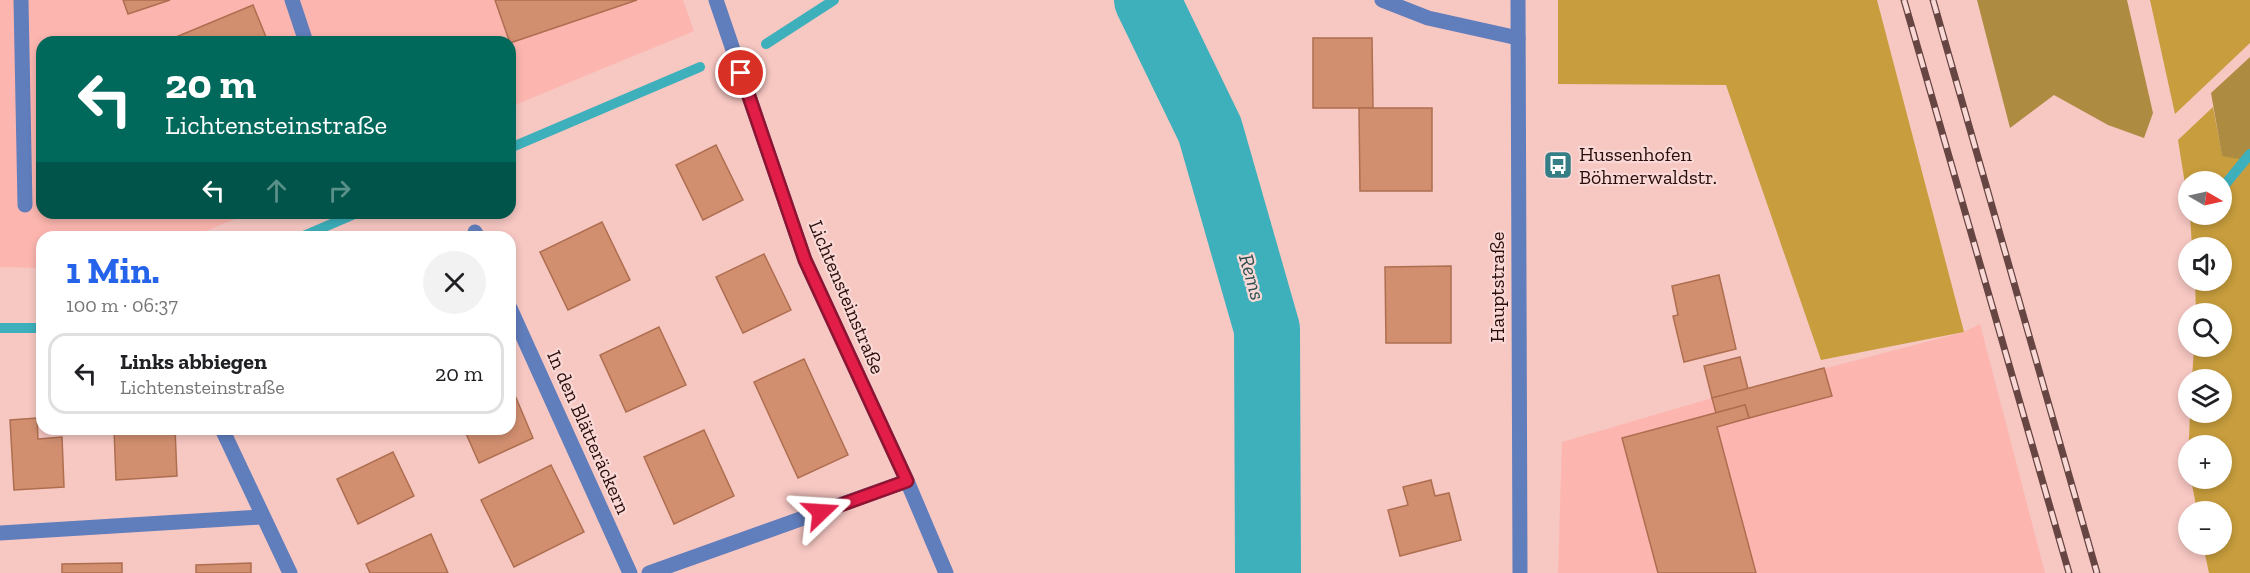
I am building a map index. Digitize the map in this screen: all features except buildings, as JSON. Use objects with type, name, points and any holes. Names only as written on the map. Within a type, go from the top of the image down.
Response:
[{"type":"street","points":[[21,0],[25,205]]},
{"type":"street","points":[[292,0],[304,36]]},
{"type":"street","name":"Lichtensteinstraße","points":[[716,0],[805,260],[907,481],[946,573]]},
{"type":"street","points":[[1382,0],[1428,18],[1518,38]]},
{"type":"street","name":"Hauptstraße","points":[[1518,0],[1520,573]]},
{"type":"street","name":"In den Blätteräckern","points":[[516,321],[630,573]]},
{"type":"street","points":[[225,435],[261,517],[290,573]]},
{"type":"street","points":[[649,573],[907,481]]},
{"type":"street","points":[[0,533],[261,517]]},
{"type":"shaded area","points":[[0,0],[683,0],[694,31],[516,105],[516,36],[36,36],[36,219],[235,219],[206,231],[36,231],[36,268],[0,267]]},
{"type":"shaded area","points":[[1558,0],[1877,0],[1964,332],[1821,360],[1726,85],[1558,84]]},
{"type":"shaded area","points":[[1977,0],[2127,0],[2153,113],[2144,138],[2108,125],[2054,95],[2010,128]]},
{"type":"shaded area","points":[[2150,0],[2250,0],[2250,43],[2175,114]]},
{"type":"shaded area","points":[[2250,57],[2250,161],[2222,156],[2211,93]]},
{"type":"shaded area","points":[[2213,107],[2222,155],[2250,161],[2250,573],[2209,573],[2205,555],[2232,555],[2232,501],[2195,501],[2193,489],[2232,489],[2232,435],[2189,435],[2190,423],[2232,423],[2232,369],[2193,369],[2193,357],[2232,357],[2232,303],[2196,303],[2195,291],[2232,291],[2232,237],[2191,237],[2191,225],[2232,225],[2232,171],[2183,171],[2178,140]]},
{"type":"shaded area","points":[[1980,324],[2045,573],[1558,573],[1562,442],[1712,398],[1964,332]]},
{"type":"waterway","points":[[766,44],[834,0]]},
{"type":"waterway","name":"Rems","points":[[1147,0],[1210,130],[1267,329],[1268,573]]},
{"type":"waterway","points":[[516,145],[700,67]]},
{"type":"waterway","points":[[2232,176],[2250,154]]},
{"type":"waterway","points":[[315,231],[343,219]]},
{"type":"waterway","points":[[1267,329],[1291,326]]},
{"type":"waterway","points":[[0,328],[36,328]]},
{"type":"railway","points":[[1904,0],[2069,573]]},
{"type":"railway","points":[[1933,0],[2097,573]]},
{"type":"place","name":"Hussenhofen Böhmerwaldstr.","points":[[1558,165]]},
{"type":"route","points":[[741,73],[805,260],[907,481],[821,512]]}]
